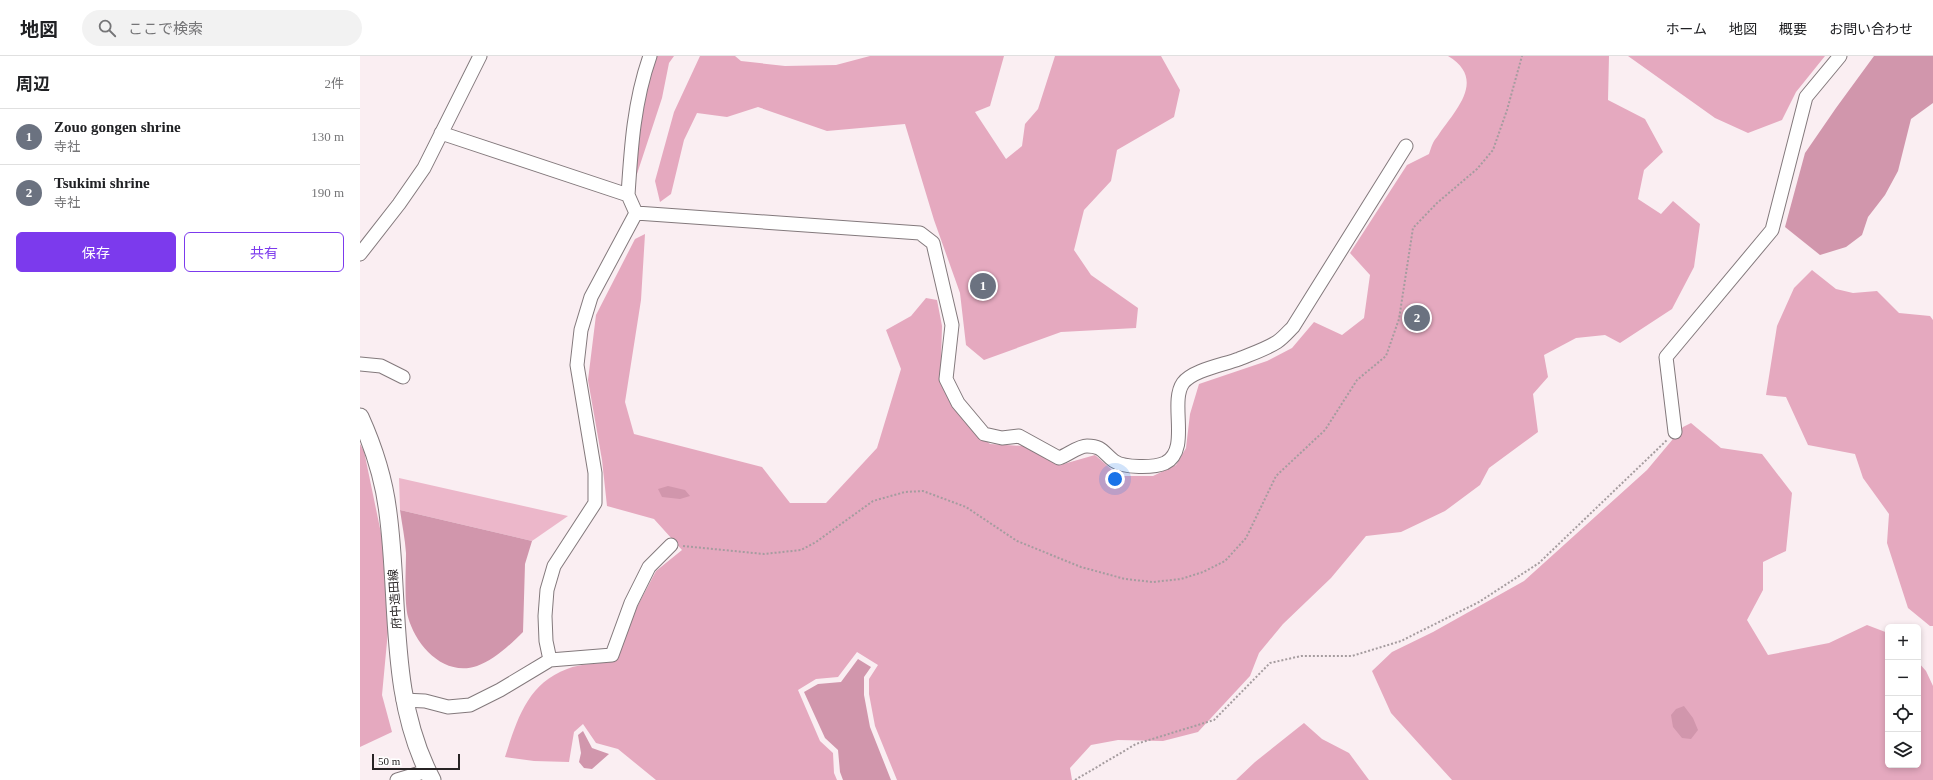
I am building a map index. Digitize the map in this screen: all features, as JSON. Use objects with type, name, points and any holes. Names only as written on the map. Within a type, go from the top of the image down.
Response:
[{"type":"main road","name":"府中造田線","points":[[360,417],[374,448],[388,511],[392,547],[395,618],[403,700],[412,732],[430,775]]},
{"type":"street","points":[[360,254],[420,174],[480,56]]},
{"type":"street","points":[[636,213],[628,195],[632,137],[641,81],[650,56]]},
{"type":"street","points":[[1675,432],[1666,357],[1772,230],[1806,97],[1840,56]]},
{"type":"street","points":[[441,133],[628,195]]},
{"type":"street","points":[[636,213],[920,233],[933,242],[952,325],[946,379],[958,404],[984,434],[1002,438],[1019,436],[1059,458],[1085,446],[1100,447],[1115,462],[1129,466],[1143,467],[1164,463],[1172,456],[1179,438],[1178,400],[1183,384],[1197,374],[1239,359],[1278,342],[1293,327],[1406,146]]},
{"type":"street","points":[[550,660],[546,641],[545,622],[547,590],[554,566],[595,503],[595,473],[577,365],[581,330],[591,297],[636,213]]},
{"type":"street","points":[[360,364],[380,366],[403,377]]},
{"type":"street","points":[[403,700],[425,701],[448,708],[470,705],[500,690],[550,660],[612,655],[631,603],[649,567],[671,545]]},
{"type":"street","points":[[397,780],[430,775]]},
{"type":"path","points":[[671,545],[764,554],[800,550],[816,542],[873,501],[905,492],[923,492],[966,507],[1017,541],[1081,567],[1125,579],[1153,582],[1181,579],[1203,572],[1225,561],[1246,538],[1276,476],[1325,430],[1358,380],[1386,356],[1399,319],[1413,228],[1437,203],[1477,169],[1493,150],[1507,110],[1522,56]]},
{"type":"path","points":[[1075,780],[1136,744],[1214,720],[1270,663],[1301,656],[1352,656],[1401,641],[1479,602],[1539,563],[1675,432]]},
{"type":"shaded area","points":[[657,56],[674,56],[669,63],[662,98],[636,177],[640,128],[652,65]]},
{"type":"shaded area","points":[[700,56],[735,56],[741,61],[785,66],[836,65],[870,56],[1004,56],[990,106],[975,112],[1006,159],[1022,146],[1025,124],[1038,109],[1055,56],[1161,56],[1180,90],[1174,117],[1117,150],[1111,181],[1084,210],[1074,250],[1091,275],[1138,308],[1136,328],[1061,332],[984,360],[966,345],[960,293],[934,220],[905,124],[827,131],[758,107],[727,117],[697,113],[684,140],[671,194],[660,202],[655,181],[674,112]]},
{"type":"shaded area","points":[[1448,56],[1609,56],[1608,100],[1645,119],[1663,152],[1644,170],[1638,199],[1661,214],[1673,201],[1700,224],[1694,267],[1672,309],[1620,343],[1605,335],[1576,338],[1544,355],[1548,377],[1533,394],[1538,432],[1489,468],[1480,485],[1445,511],[1401,532],[1366,536],[1331,578],[1283,624],[1259,653],[1250,676],[1198,732],[1163,741],[1118,740],[1091,745],[1070,768],[1072,780],[897,780],[875,726],[869,694],[869,679],[878,665],[857,652],[838,677],[816,679],[798,690],[820,741],[833,753],[834,773],[837,780],[656,780],[618,749],[596,743],[583,724],[574,732],[569,762],[534,761],[505,757],[519,717],[533,694],[542,684],[553,676],[573,667],[616,661],[637,607],[656,571],[682,550],[654,519],[607,506],[602,460],[588,380],[596,315],[635,239],[645,234],[641,300],[625,402],[634,434],[762,467],[790,503],[826,503],[877,448],[901,369],[886,330],[911,316],[926,298],[937,300],[942,326],[941,362],[944,389],[970,426],[990,444],[1024,446],[1060,465],[1095,455],[1119,476],[1153,476],[1176,465],[1186,448],[1190,414],[1199,384],[1267,361],[1292,348],[1314,322],[1342,335],[1364,318],[1370,275],[1350,253],[1407,165],[1429,154],[1434,140],[1452,117],[1464,96],[1467,85],[1466,75],[1460,65]]},
{"type":"shaded area","points":[[1628,56],[1825,56],[1796,92],[1782,120],[1748,133],[1715,118]]},
{"type":"shaded area","points":[[1874,56],[1933,56],[1933,103],[1911,119],[1898,171],[1885,195],[1868,217],[1862,235],[1846,247],[1820,255],[1785,227],[1805,153]]},
{"type":"shaded area","points":[[1812,270],[1836,289],[1853,293],[1877,291],[1899,313],[1930,316],[1933,320],[1933,626],[1930,626],[1908,608],[1887,543],[1889,514],[1863,478],[1855,454],[1808,445],[1786,397],[1766,395],[1777,326],[1794,288]]},
{"type":"shaded area","points":[[1691,423],[1721,448],[1762,454],[1792,493],[1786,551],[1763,562],[1763,590],[1747,620],[1768,655],[1829,643],[1867,625],[1885,632],[1885,768],[1921,768],[1921,665],[1926,671],[1933,686],[1933,780],[1452,780],[1391,713],[1372,671],[1392,652],[1433,632],[1524,581],[1647,470],[1683,427]]},
{"type":"shaded area","points":[[360,444],[364,451],[382,538],[388,631],[382,695],[392,732],[360,747]]},
{"type":"shaded area","points":[[399,478],[568,516],[532,541],[400,510]]},
{"type":"shaded area","points":[[668,486],[685,490],[690,496],[680,499],[662,497],[658,489]]},
{"type":"shaded area","points":[[400,510],[532,541],[525,564],[523,632],[496,656],[483,664],[465,668],[453,667],[443,663],[425,648],[412,628],[407,611],[406,553]]},
{"type":"shaded area","points":[[858,659],[871,667],[864,677],[864,695],[870,727],[891,780],[843,780],[840,772],[838,750],[825,738],[804,692],[818,684],[841,682]]},
{"type":"shaded area","points":[[1684,706],[1693,718],[1698,730],[1691,739],[1682,738],[1673,727],[1671,715],[1676,709]]},
{"type":"shaded area","points":[[1304,723],[1322,739],[1349,753],[1369,780],[1236,780],[1255,762]]},
{"type":"shaded area","points":[[583,731],[592,748],[609,754],[592,769],[584,768],[579,762],[581,753],[578,735]]},
{"type":"place","name":"Zouo gongen shrine","points":[[983,286]]},
{"type":"place","name":"Tsukimi shrine","points":[[1417,318]]}]
